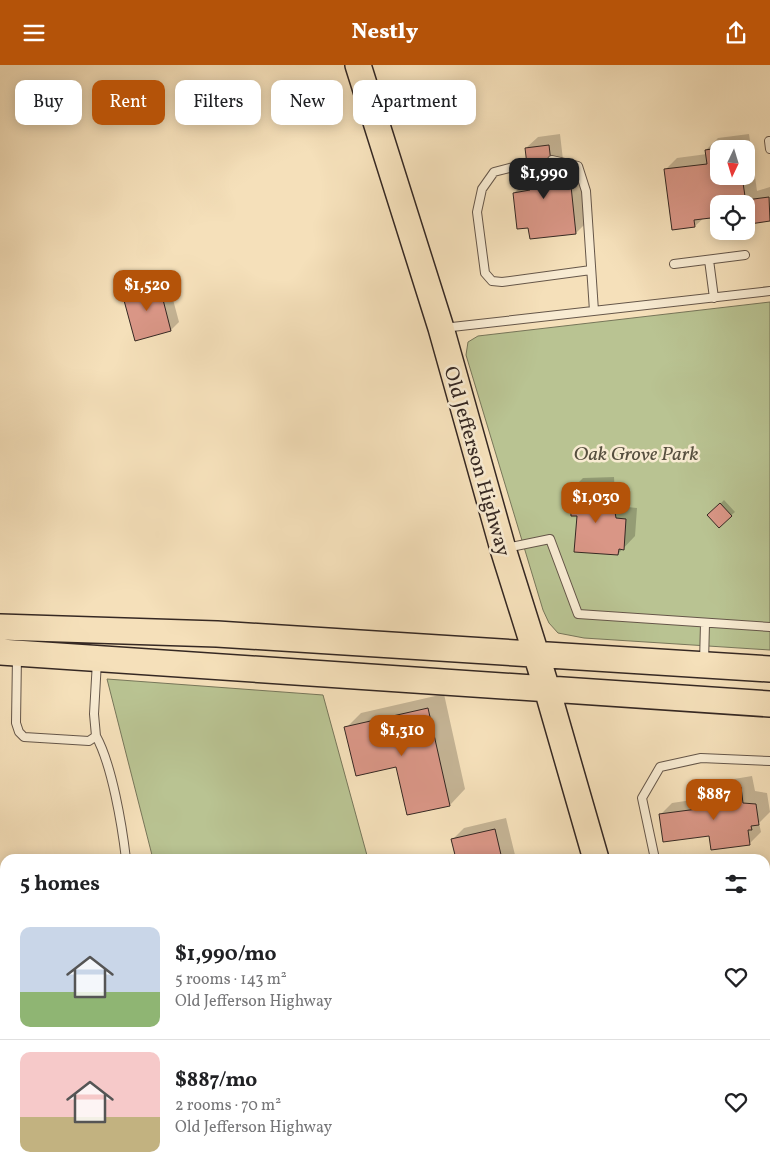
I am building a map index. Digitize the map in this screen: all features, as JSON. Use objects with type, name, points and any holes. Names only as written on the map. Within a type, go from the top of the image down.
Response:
[{"type":"main road","name":"Old Jefferson Highway","points":[[358,65],[441,328],[502,549],[547,689],[595,854]]},
{"type":"main road","points":[[0,627],[207,633],[770,669]]},
{"type":"main road","points":[[9,653],[770,704]]},
{"type":"lane","points":[[552,160],[578,166],[586,191],[594,311]]},
{"type":"lane","points":[[525,163],[494,172],[482,189],[477,212],[485,273],[492,281],[502,282],[591,270]]},
{"type":"lane","points":[[674,264],[745,255]]},
{"type":"lane","points":[[709,260],[714,298]]},
{"type":"lane","points":[[441,328],[770,291]]},
{"type":"lane","points":[[502,549],[550,539],[578,614],[770,627]]},
{"type":"lane","points":[[704,665],[705,624]]},
{"type":"lane","points":[[9,653],[16,723],[19,732],[24,737],[89,741],[96,736]]},
{"type":"lane","points":[[97,659],[94,714],[96,736],[102,746],[125,854]]},
{"type":"lane","points":[[654,854],[642,798],[660,767],[700,758],[770,761]]},
{"type":"green space","name":"Oak Grove Park","points":[[770,302],[770,650],[584,638],[558,633],[549,623],[543,610],[466,355],[468,342],[478,336]]},
{"type":"green space","points":[[107,679],[323,695],[367,854],[152,854]]},
{"type":"building","points":[[549,145],[554,188],[571,186],[576,234],[530,239],[528,228],[517,229],[513,193],[530,190],[525,148]]},
{"type":"building","points":[[710,149],[710,185],[743,185],[745,195],[710,195],[710,218],[694,220],[695,227],[672,230],[664,169],[707,164],[705,150]]},
{"type":"building","points":[[769,197],[770,221],[755,223],[755,199]]},
{"type":"building","points":[[159,284],[171,331],[135,341],[122,293]]},
{"type":"building","points":[[603,488],[603,506],[614,506],[616,518],[626,519],[624,550],[619,549],[618,555],[574,552],[577,516],[571,516],[570,489]]},
{"type":"building","points":[[720,503],[732,516],[719,528],[707,515]]},
{"type":"building","points":[[428,708],[450,806],[407,815],[396,767],[356,776],[344,727]]},
{"type":"building","points":[[741,787],[743,803],[756,804],[759,825],[751,826],[752,830],[748,830],[750,845],[711,850],[709,836],[663,842],[659,814],[705,808],[703,793]]},
{"type":"building","points":[[495,829],[501,854],[455,854],[451,839]]}]
